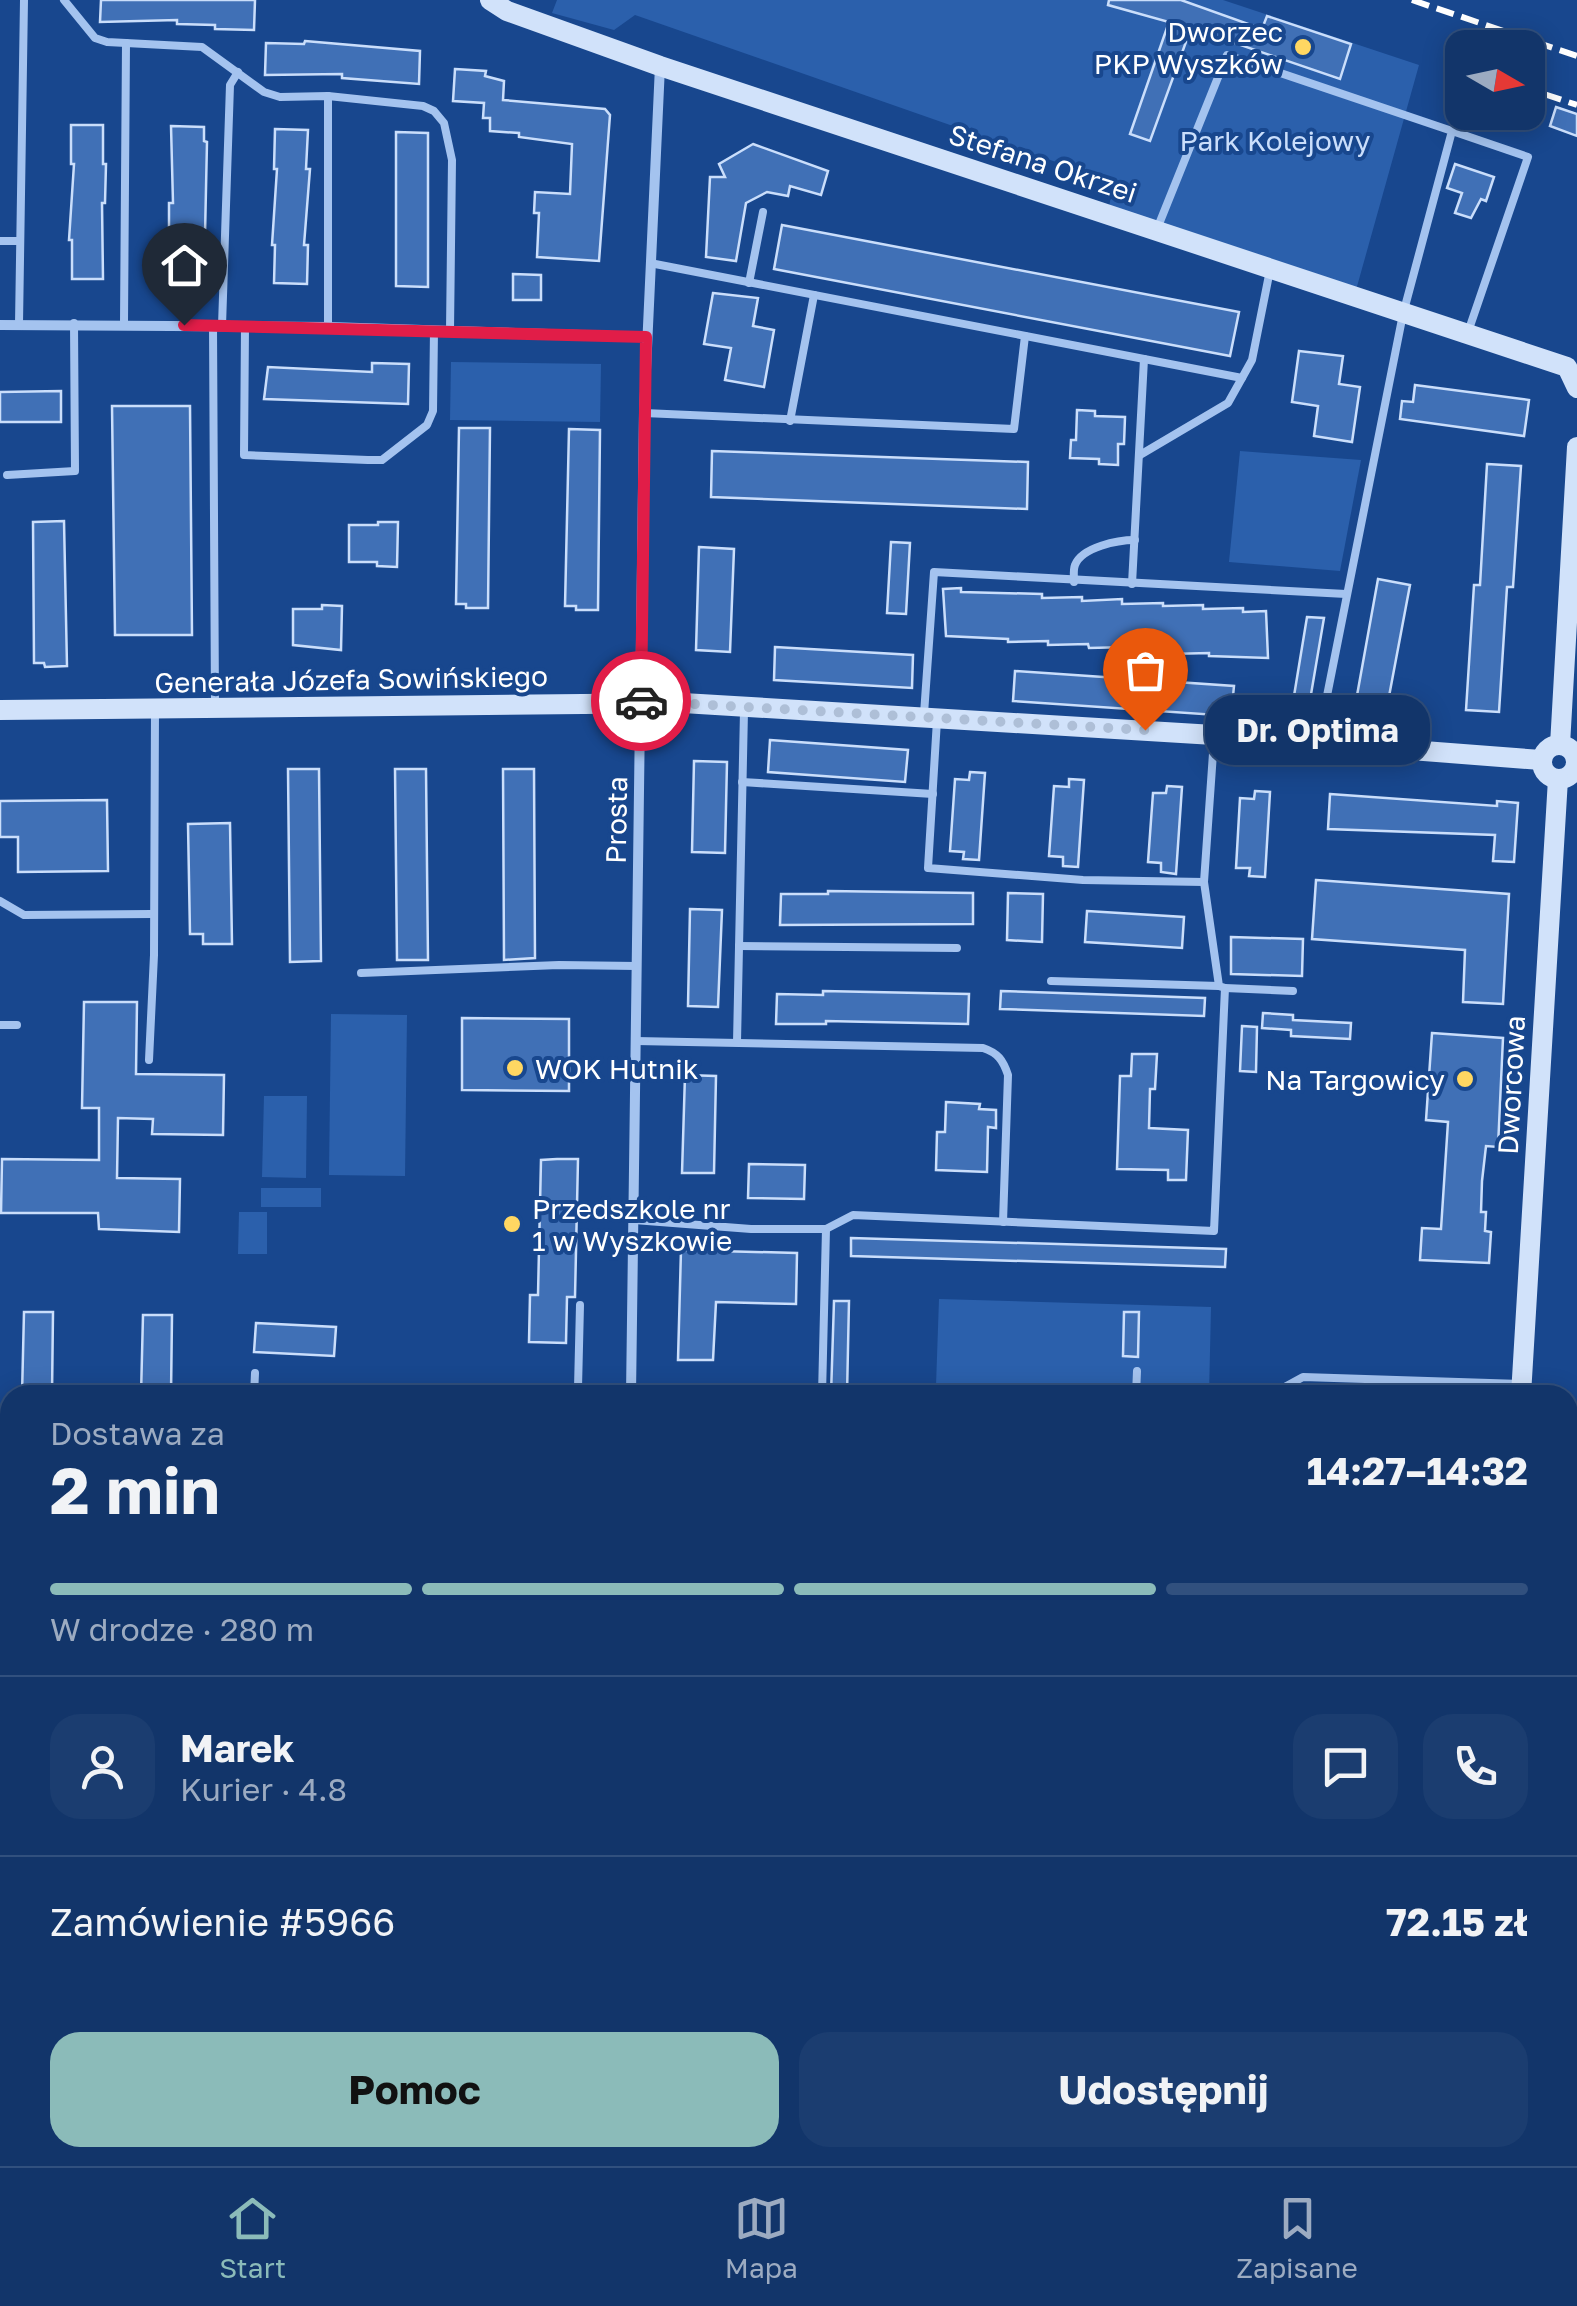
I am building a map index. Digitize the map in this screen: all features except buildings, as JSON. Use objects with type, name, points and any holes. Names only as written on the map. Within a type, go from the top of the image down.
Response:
[{"type":"street","name":"Stefana Okrzei","points":[[490,0],[506,11],[660,66],[1466,335],[1572,363]]},
{"type":"street","name":"Prosta","points":[[631,1385],[644,413],[660,66]]},
{"type":"street","points":[[0,325],[328,326],[646,337]]},
{"type":"street","points":[[1572,363],[1577,388]]},
{"type":"street","points":[[1560,745],[1577,447]]},
{"type":"street","name":"Generała Józefa Sowińskiego","points":[[0,710],[640,702],[1214,735],[1542,760]]},
{"type":"street","points":[[1560,745],[1573,752],[1576,762],[1572,772],[1558,780],[1545,773],[1542,760],[1546,750],[1560,745]]},
{"type":"street","name":"Dworcowa","points":[[1521,1385],[1558,780]]},
{"type":"lane","points":[[18,324],[24,0]]},
{"type":"lane","points":[[64,0],[95,38],[202,47],[264,92],[280,97],[328,96],[434,110],[444,123],[452,160],[450,330]]},
{"type":"lane","points":[[124,323],[126,43]]},
{"type":"lane","points":[[1157,229],[1226,55],[1528,157],[1466,335]]},
{"type":"lane","points":[[215,708],[218,326],[230,85],[238,72]]},
{"type":"lane","points":[[328,96],[328,326]]},
{"type":"lane","points":[[1318,742],[1403,314],[1452,131]]},
{"type":"lane","points":[[749,282],[763,212]]},
{"type":"lane","points":[[0,241],[20,241]]},
{"type":"lane","points":[[650,263],[1242,378]]},
{"type":"lane","points":[[1140,455],[1228,404],[1252,360],[1270,270]]},
{"type":"lane","points":[[790,421],[814,295]]},
{"type":"lane","points":[[7,475],[75,472],[74,323]]},
{"type":"lane","points":[[244,326],[244,455],[368,460],[382,460],[427,425],[433,411],[434,330]]},
{"type":"lane","points":[[644,413],[1014,429],[1024,336]]},
{"type":"lane","points":[[1132,584],[1144,359]]},
{"type":"lane","points":[[1074,582],[1075,564],[1084,554],[1120,540],[1135,540]]},
{"type":"lane","points":[[1204,882],[1082,880],[928,868],[933,794],[934,572],[1346,594]]},
{"type":"lane","points":[[737,1042],[744,706]]},
{"type":"lane","points":[[149,1060],[156,709]]},
{"type":"lane","points":[[634,1220],[751,1229],[826,1229],[853,1215],[1214,1231],[1222,987],[1204,882],[1214,735]]},
{"type":"lane","points":[[742,782],[933,794]]},
{"type":"lane","points":[[0,902],[24,915],[152,914]]},
{"type":"lane","points":[[739,946],[957,948]]},
{"type":"lane","points":[[362,973],[637,966]]},
{"type":"lane","points":[[1051,981],[1293,990]]},
{"type":"lane","points":[[0,1025],[17,1025]]},
{"type":"lane","points":[[636,1041],[983,1048],[993,1052],[1001,1058],[1008,1075],[1003,1222]]},
{"type":"lane","points":[[822,1385],[826,1229]]},
{"type":"lane","points":[[578,1385],[580,1305]]},
{"type":"lane","points":[[1136,1385],[1137,1371]]},
{"type":"lane","points":[[254,1385],[255,1373]]},
{"type":"lane","points":[[1288,1385],[1303,1377],[1448,1385]]},
{"type":"green space","name":"Park Kolejowy","points":[[557,0],[1223,0],[1419,65],[1356,290],[1109,208],[1113,182],[635,15],[614,30],[552,13]]},
{"type":"green space","points":[[451,362],[601,364],[600,422],[450,420]]},
{"type":"green space","points":[[1240,451],[1361,460],[1340,571],[1229,562]]},
{"type":"green space","points":[[331,1014],[407,1015],[405,1176],[329,1175]]},
{"type":"green space","points":[[264,1096],[307,1096],[306,1178],[262,1177]]},
{"type":"green space","points":[[261,1188],[321,1188],[321,1207],[261,1207]]},
{"type":"green space","points":[[239,1212],[267,1212],[267,1254],[238,1254]]},
{"type":"green space","points":[[939,1299],[1211,1307],[1209,1385],[936,1385]]},
{"type":"railway","points":[[1412,0],[1577,56]]},
{"type":"railway","points":[[1545,94],[1577,105]]},
{"type":"way so far","points":[[641,701],[1145,730]]},
{"type":"place","name":"Dworzec PKP Wyszków","points":[[1303,47]]},
{"type":"place","name":"Dr. Optima","points":[[1145,730]]},
{"type":"place","name":"WOK Hutnik","points":[[515,1068]]},
{"type":"place","name":"Na Targowicy","points":[[1465,1079]]},
{"type":"place","name":"Przedszkole nr 1 w Wyszkowie","points":[[512,1224]]},
{"type":"route","points":[[184,325],[646,337],[641,701]]}]
